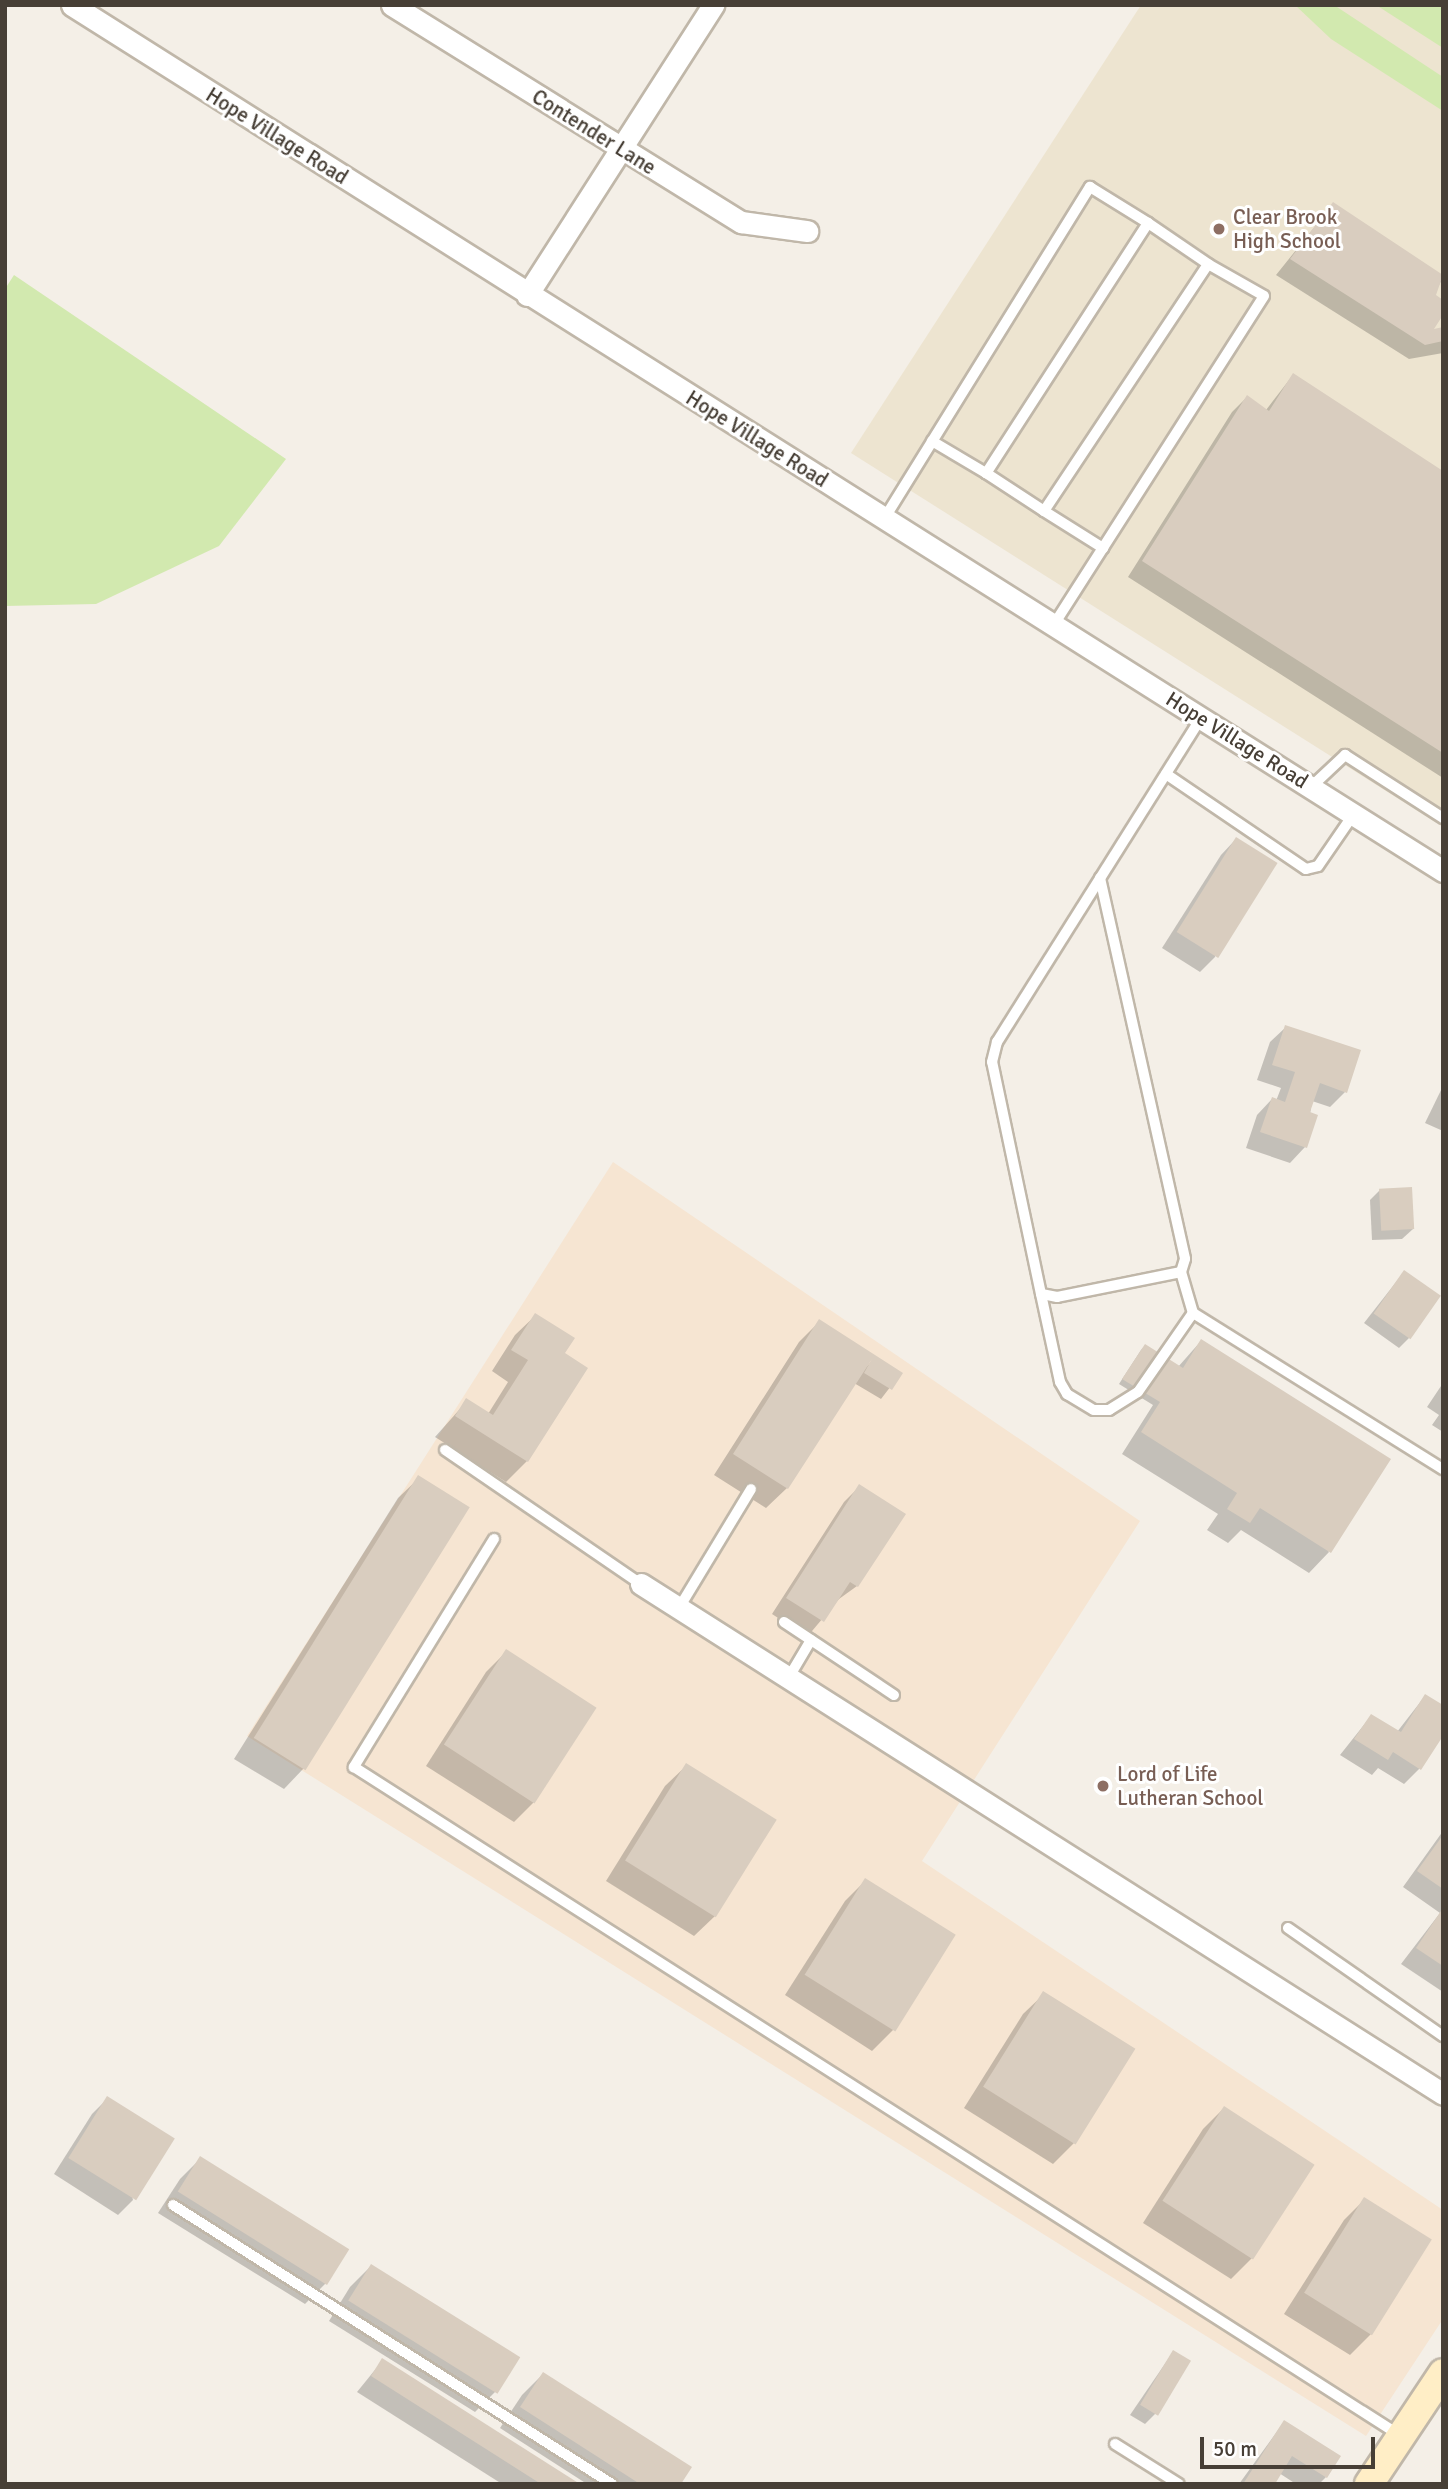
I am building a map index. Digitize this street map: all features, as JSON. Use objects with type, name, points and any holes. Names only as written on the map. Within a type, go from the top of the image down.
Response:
[{"type":"main road","points":[[1369,2484],[1443,2373]]},
{"type":"street","name":"Hope Village Road","points":[[72,5],[103,14],[527,295],[1443,871]]},
{"type":"street","name":"Contender Lane","points":[[392,5],[621,150],[741,222],[807,231]]},
{"type":"street","points":[[527,295],[713,5]]},
{"type":"street","points":[[641,1584],[1443,2094]]},
{"type":"lane","points":[[884,519],[1090,187],[1208,264],[1264,296],[1054,624]]},
{"type":"lane","points":[[986,473],[1147,223]]},
{"type":"lane","points":[[1044,510],[1208,264]]},
{"type":"lane","points":[[933,441],[1103,548]]},
{"type":"lane","points":[[1193,1313],[1138,1392],[1109,1410],[1094,1410],[1067,1394],[1060,1382],[992,1062],[997,1042],[1201,718]]},
{"type":"lane","points":[[1311,787],[1345,755],[1443,818]]},
{"type":"lane","points":[[1166,775],[1306,869],[1318,866],[1353,815]]},
{"type":"lane","points":[[1100,878],[1185,1259],[1181,1272],[1193,1313],[1443,1469]]},
{"type":"lane","points":[[1041,1294],[1057,1297],[1181,1272]]},
{"type":"lane","points":[[445,1450],[641,1584]]},
{"type":"lane","points":[[679,1608],[751,1489]]},
{"type":"lane","points":[[494,1539],[354,1767],[1401,2436]]},
{"type":"lane","points":[[784,1622],[894,1695]]},
{"type":"lane","points":[[789,1677],[811,1640]]},
{"type":"lane","points":[[1288,1928],[1443,2036]]},
{"type":"lane","points":[[173,2205],[612,2484]]},
{"type":"lane","points":[[1115,2444],[1178,2484]]},
{"type":"shaded area","name":"Clear Brook High School","points":[[1141,5],[1443,5],[1443,827],[851,453]]},
{"type":"shaded area","points":[[613,1162],[1140,1521],[922,1861],[1443,2210],[1443,2319],[1366,2436],[247,1736]]},
{"type":"green space","points":[[1295,5],[1334,5],[1443,77],[1443,111],[1331,39]]},
{"type":"green space","points":[[1376,5],[1443,5],[1443,48]]},
{"type":"green space","points":[[14,275],[286,459],[219,546],[96,604],[5,606],[5,289]]},
{"type":"building","points":[[1333,202],[1443,275],[1436,295],[1443,300],[1443,315],[1434,329],[1443,327],[1443,341],[1425,345],[1290,259]]},
{"type":"building","points":[[1293,373],[1443,471],[1443,753],[1142,561],[1247,395],[1269,411]]},
{"type":"building","points":[[1236,837],[1278,863],[1218,958],[1177,932]]},
{"type":"building","points":[[1285,1025],[1361,1050],[1347,1093],[1320,1083],[1310,1112],[1318,1115],[1307,1148],[1260,1132],[1272,1097],[1285,1102],[1295,1072],[1272,1065]]},
{"type":"building","points":[[1412,1187],[1414,1229],[1381,1231],[1379,1189]]},
{"type":"building","points":[[1404,1270],[1441,1296],[1410,1339],[1374,1313]]},
{"type":"building","points":[[535,1313],[575,1338],[565,1353],[588,1368],[528,1462],[455,1416],[466,1398],[493,1415],[528,1360],[511,1350]]},
{"type":"building","points":[[819,1319],[903,1373],[892,1390],[864,1373],[872,1359],[788,1489],[733,1454]]},
{"type":"building","points":[[1201,1339],[1391,1459],[1331,1553],[1260,1508],[1250,1523],[1227,1509],[1237,1493],[1141,1432],[1160,1402],[1122,1379],[1145,1344],[1183,1368]]},
{"type":"building","points":[[418,1475],[470,1507],[305,1770],[254,1738]]},
{"type":"building","points":[[859,1484],[906,1514],[858,1587],[850,1582],[824,1622],[786,1598]]},
{"type":"building","points":[[506,1649],[597,1708],[534,1803],[444,1745]]},
{"type":"building","points":[[1425,1694],[1443,1705],[1443,1736],[1421,1770],[1393,1752],[1388,1760],[1354,1739],[1371,1714],[1401,1732]]},
{"type":"building","points":[[686,1763],[777,1820],[716,1917],[625,1861]]},
{"type":"building","points":[[1443,1835],[1443,1889],[1417,1871]]},
{"type":"building","points":[[865,1878],[956,1935],[895,2031],[805,1975]]},
{"type":"building","points":[[1443,1908],[1443,1966],[1416,1948]]},
{"type":"building","points":[[1043,1991],[1135,2049],[1076,2145],[983,2087]]},
{"type":"building","points":[[107,2096],[175,2138],[136,2200],[68,2158]]},
{"type":"building","points":[[1224,2106],[1315,2165],[1253,2260],[1162,2201]]},
{"type":"building","points":[[200,2156],[349,2249],[327,2285],[178,2192]]},
{"type":"building","points":[[1364,2197],[1432,2239],[1372,2335],[1304,2293]]},
{"type":"building","points":[[371,2264],[520,2357],[497,2394],[348,2300]]},
{"type":"building","points":[[1173,2350],[1191,2361],[1158,2416],[1140,2405]]},
{"type":"building","points":[[382,2358],[580,2484],[541,2484],[371,2376]]},
{"type":"building","points":[[543,2372],[692,2467],[681,2484],[640,2484],[520,2407]]},
{"type":"building","points":[[1284,2420],[1341,2456],[1327,2478],[1292,2456],[1275,2484],[1243,2484]]},
{"type":"place","name":"Clear Brook High School","points":[[1219,229]]},
{"type":"place","name":"Lord of Life Lutheran School","points":[[1103,1786]]}]
